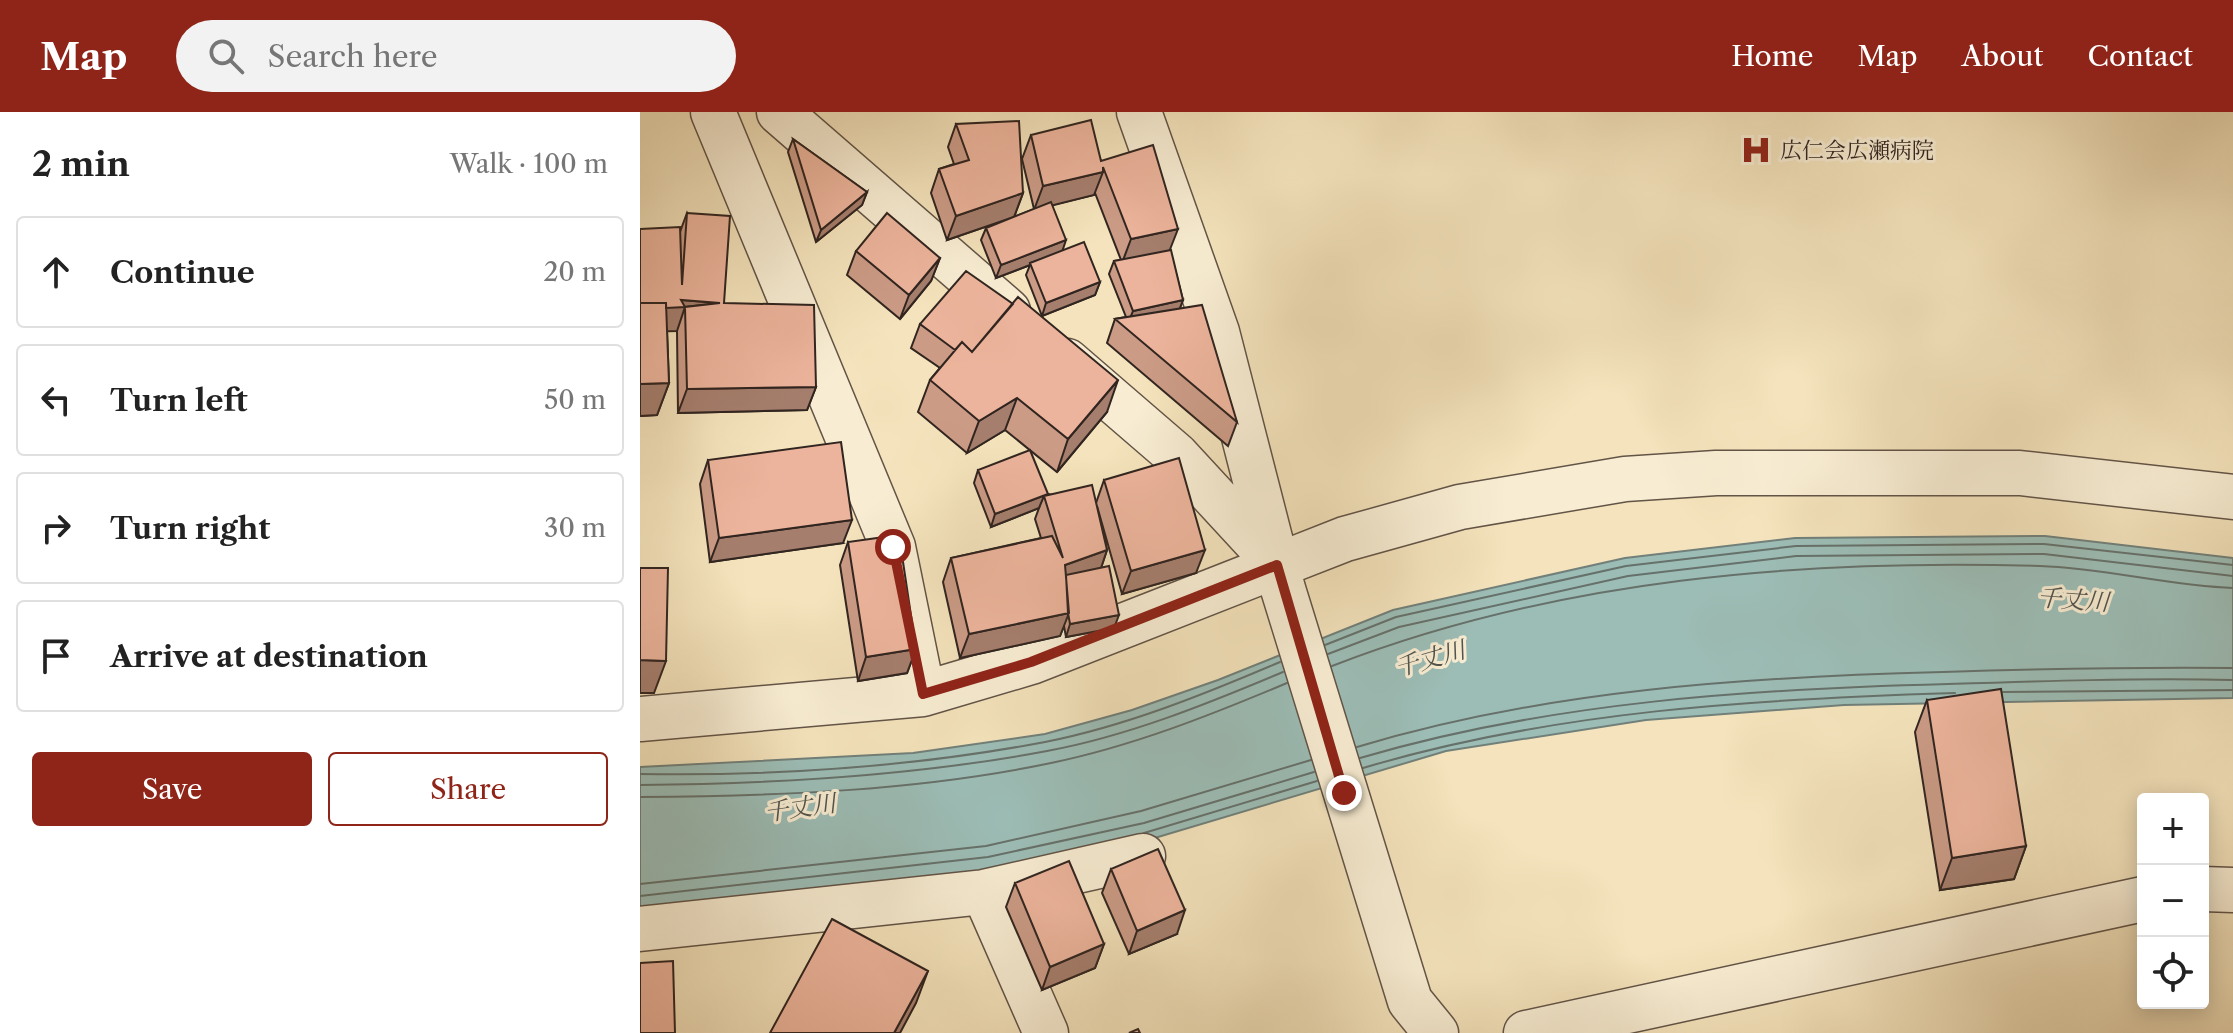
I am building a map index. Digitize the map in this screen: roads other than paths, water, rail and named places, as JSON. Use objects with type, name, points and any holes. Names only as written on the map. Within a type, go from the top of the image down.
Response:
[{"type":"street","points":[[713,112],[893,547],[923,694]]},
{"type":"street","points":[[779,112],[1176,455],[1280,577]]},
{"type":"street","points":[[1139,112],[1217,332],[1280,577],[1410,1001],[1436,1033]]},
{"type":"street","points":[[640,719],[923,694],[1031,662],[1280,577],[1345,539],[1460,507],[1625,479],[1716,473],[2020,473],[2233,497]]},
{"type":"street","points":[[640,929],[984,892],[1143,856]]},
{"type":"street","points":[[2209,889],[2233,890]]},
{"type":"street","points":[[984,892],[1046,1033]]},
{"type":"street","points":[[1526,1033],[2137,900]]},
{"type":"water","name":"千丈川","points":[[2045,536],[2233,558],[2233,698],[1844,705],[1646,720],[1446,751],[1148,840],[991,875],[640,914],[640,767],[913,753],[1045,734],[1132,710],[1218,680],[1393,610],[1625,558],[1795,538]]},
{"type":"place","name":"広仁会広瀬病院","points":[[1756,150]]}]
